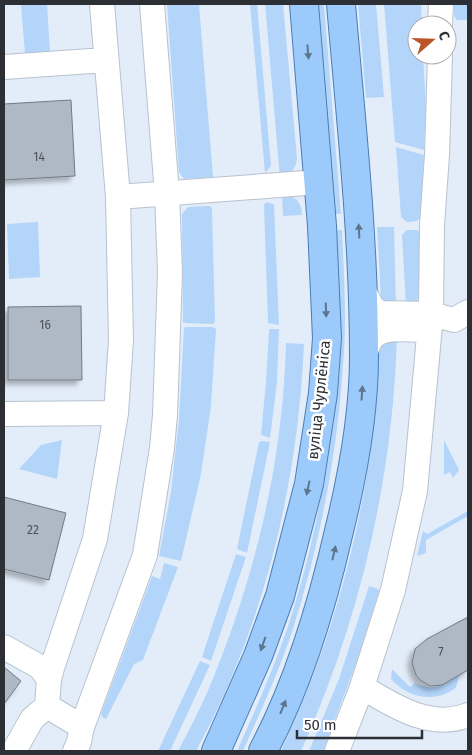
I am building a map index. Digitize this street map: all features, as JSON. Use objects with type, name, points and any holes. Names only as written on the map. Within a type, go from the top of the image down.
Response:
[{"type":"main road","name":"вуліца Чурлёніса","points":[[216,751],[258,656],[280,596],[309,484],[323,393],[327,338],[319,182],[304,4]]},
{"type":"main road","points":[[263,751],[274,730],[305,651],[330,571],[348,495],[358,432],[364,358],[362,287],[341,4]]},
{"type":"lane","points":[[14,751],[32,719],[47,706],[49,679],[95,539],[116,413],[121,340],[118,197],[102,4]]},
{"type":"lane","points":[[75,751],[145,555],[162,448],[170,290],[167,194],[152,4]]},
{"type":"lane","points":[[4,67],[106,60]]},
{"type":"lane","points":[[337,751],[362,687],[393,590],[415,491],[430,322],[432,225],[437,155],[440,65]]},
{"type":"lane","points":[[118,197],[319,182]]},
{"type":"lane","points":[[362,287],[372,307],[380,313],[430,322]]},
{"type":"lane","points":[[364,358],[375,335],[430,322],[454,320],[468,312]]},
{"type":"lane","points":[[4,414],[116,413]]},
{"type":"lane","points":[[4,647],[40,667],[49,679]]},
{"type":"lane","points":[[362,687],[414,715],[438,720],[468,715]]},
{"type":"lane","points":[[47,706],[82,727]]},
{"type":"shaded area","points":[[47,4],[50,52],[25,54],[21,5]]},
{"type":"shaded area","points":[[167,4],[199,4],[213,177],[184,179],[179,172]]},
{"type":"shaded area","points":[[250,4],[257,4],[271,166],[265,173]]},
{"type":"shaded area","points":[[265,4],[283,4],[297,158],[292,171],[280,178]]},
{"type":"shaded area","points":[[317,4],[324,4],[341,214],[335,214]]},
{"type":"shaded area","points":[[358,4],[376,4],[384,97],[366,98]]},
{"type":"shaded area","points":[[384,4],[421,4],[422,15],[407,15],[407,65],[424,65],[426,108],[424,150],[395,142]]},
{"type":"shaded area","points":[[454,4],[467,4],[467,20],[457,20],[457,15],[454,15]]},
{"type":"shaded area","points":[[396,147],[424,155],[422,216],[417,221],[407,222],[401,217]]},
{"type":"shaded area","points":[[282,194],[297,200],[301,206],[302,215],[283,216]]},
{"type":"shaded area","points":[[266,202],[274,204],[279,325],[268,323],[264,205]]},
{"type":"shaded area","points":[[210,206],[212,208],[215,321],[213,324],[186,323],[183,322],[182,214],[188,207]]},
{"type":"shaded area","points":[[38,222],[40,277],[9,279],[7,224]]},
{"type":"shaded area","points":[[377,227],[394,227],[396,306],[384,303],[381,299]]},
{"type":"shaded area","points":[[336,230],[342,230],[345,332],[340,400],[326,499],[303,597],[288,645],[243,751],[237,751],[270,675],[287,629],[302,580],[324,482],[331,432],[338,331]]},
{"type":"shaded area","points":[[407,230],[417,230],[422,235],[417,304],[406,306],[402,235]]},
{"type":"shaded area","points":[[213,327],[216,329],[211,406],[201,474],[181,561],[159,556],[171,492],[179,419],[184,328]]},
{"type":"shaded area","points":[[279,329],[277,382],[270,438],[261,435],[269,330]]},
{"type":"shaded area","points":[[397,335],[389,442],[370,548],[356,600],[322,701],[301,751],[281,751],[297,717],[324,646],[336,609],[355,535],[369,460],[379,342]]},
{"type":"shaded area","points":[[286,343],[304,344],[294,449],[285,502],[273,554],[241,655],[220,704],[196,751],[178,751],[197,715],[224,651],[252,565],[272,478],[279,433]]},
{"type":"shaded area","points":[[62,440],[57,479],[19,469],[41,445]]},
{"type":"shaded area","points":[[444,440],[459,470],[453,478],[450,472],[444,475]]},
{"type":"shaded area","points":[[259,442],[270,442],[247,553],[237,549]]},
{"type":"shaded area","points":[[468,511],[468,516],[426,540],[426,553],[417,556],[423,531],[427,534]]},
{"type":"shaded area","points":[[236,554],[246,557],[211,661],[202,657]]},
{"type":"shaded area","points":[[164,563],[178,567],[143,660],[134,664],[106,719],[103,718],[101,714],[152,576],[160,579]]},
{"type":"shaded area","points":[[369,586],[379,591],[358,658],[323,751],[309,751],[339,679]]},
{"type":"shaded area","points":[[200,661],[210,665],[170,751],[158,751]]},
{"type":"shaded area","points":[[392,669],[410,687],[415,683],[428,687],[438,686],[459,675],[456,688],[435,697],[428,697],[407,692],[401,688],[391,679]]},
{"type":"building","points":[[71,100],[75,176],[4,180],[4,104]]},
{"type":"building","points":[[81,306],[82,380],[8,380],[8,307]]},
{"type":"building","points":[[4,497],[66,513],[49,580],[4,569]]},
{"type":"building","points":[[468,617],[468,670],[442,685],[430,686],[420,680],[412,663],[415,649],[427,639]]},
{"type":"building","points":[[4,667],[21,681],[4,704]]}]
